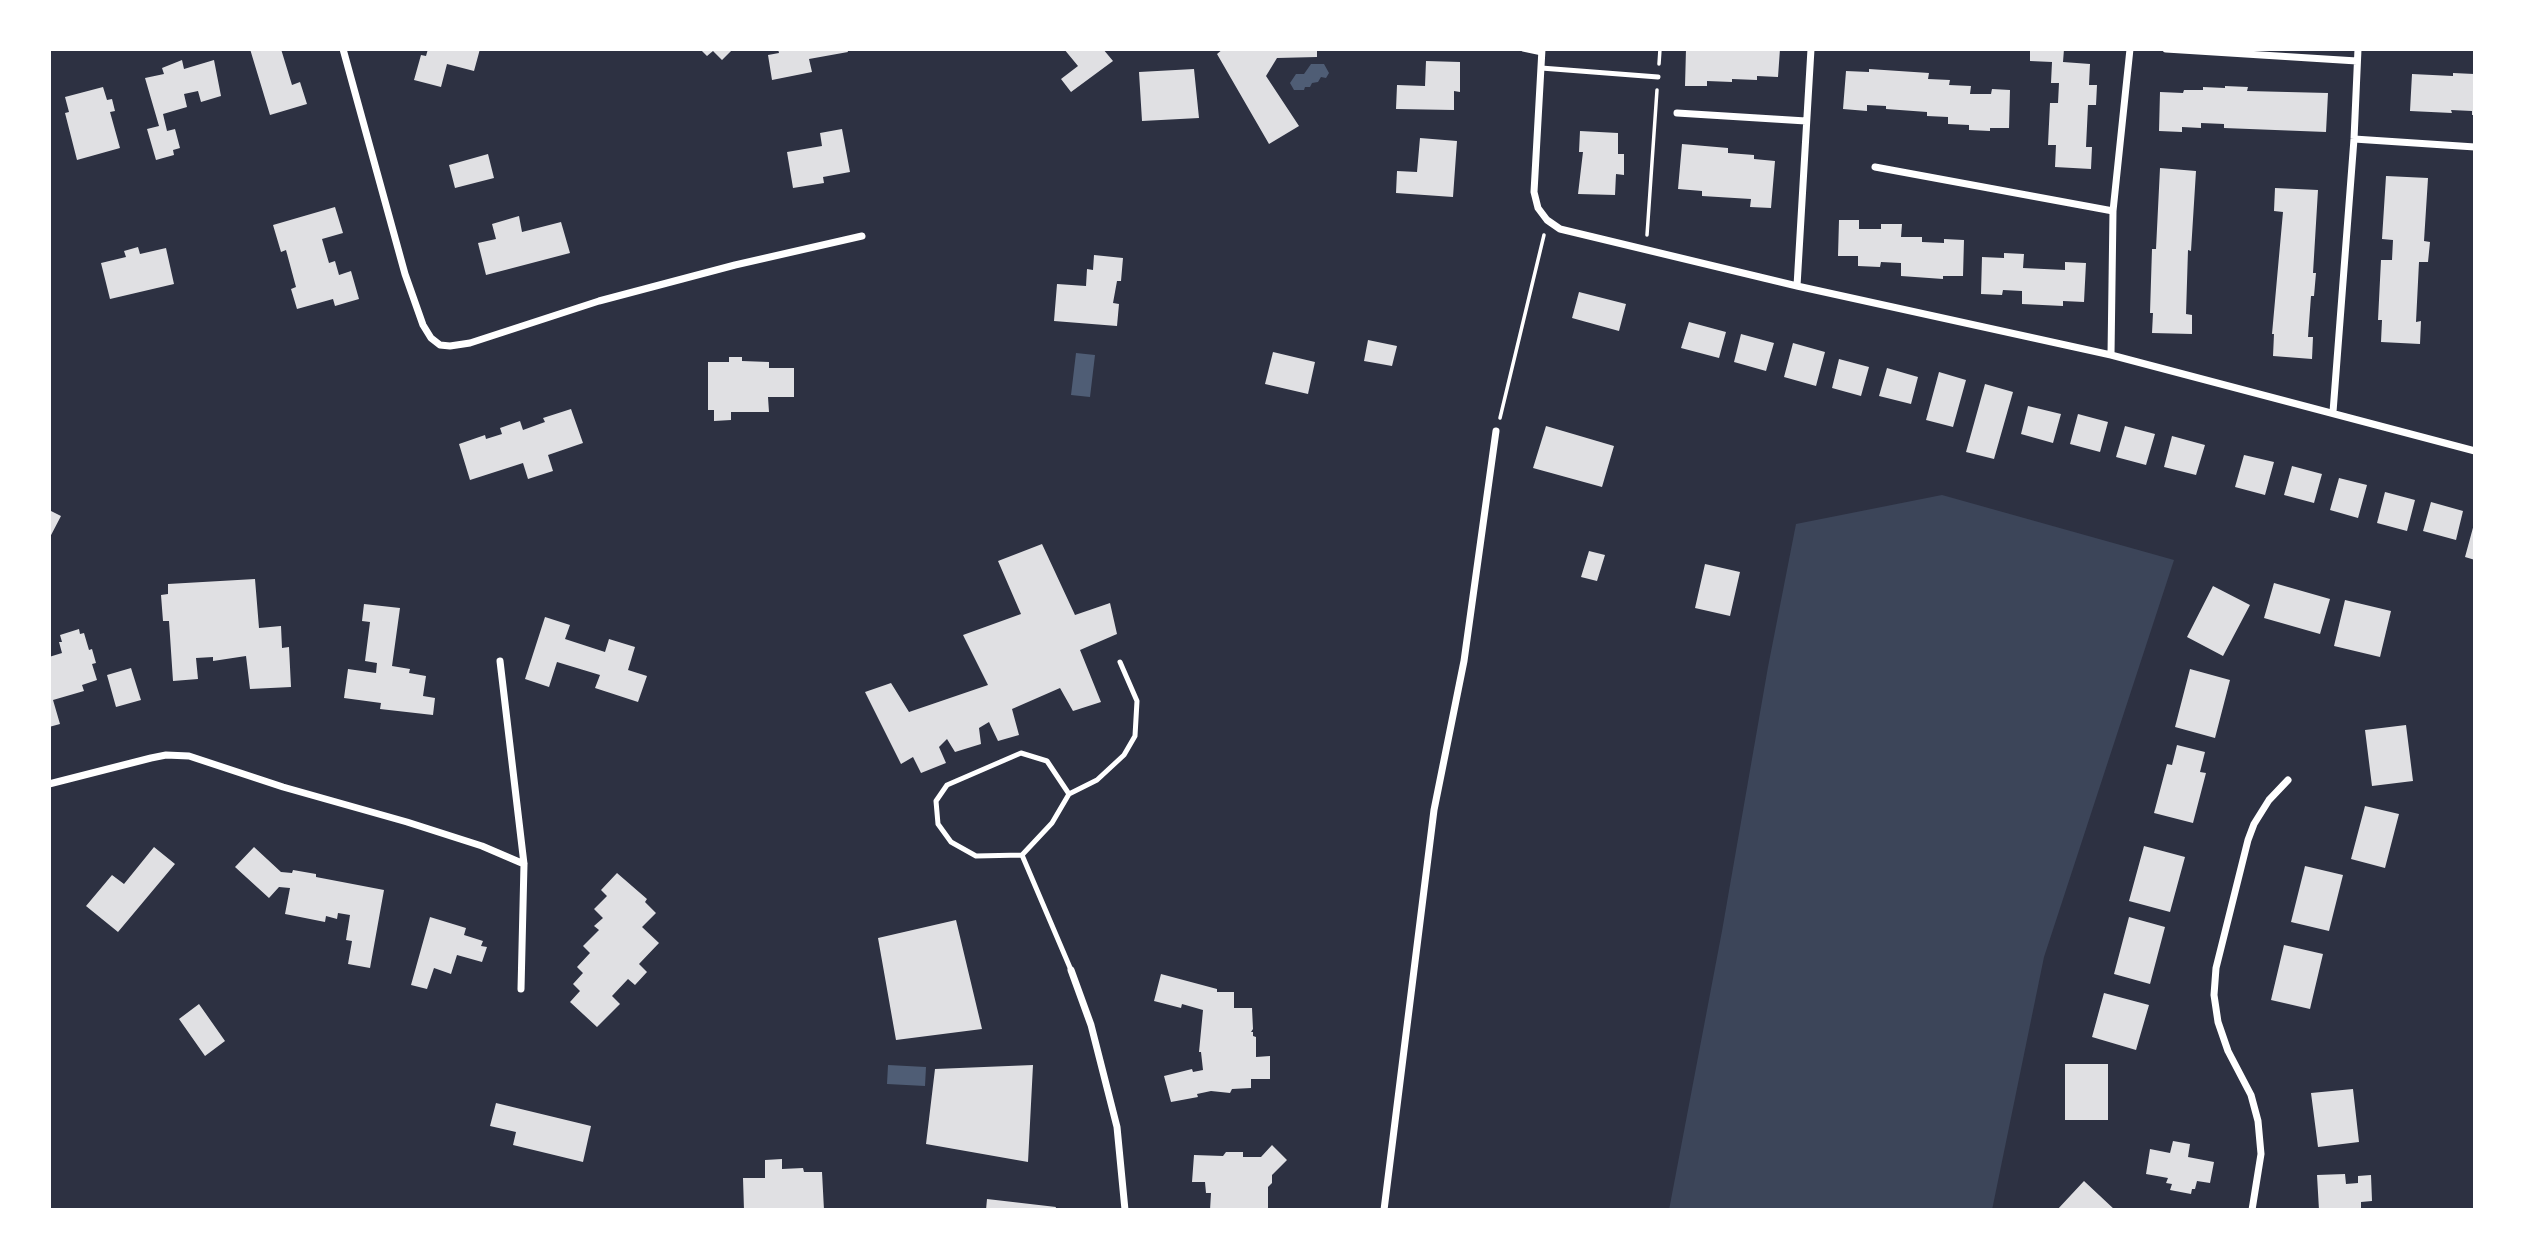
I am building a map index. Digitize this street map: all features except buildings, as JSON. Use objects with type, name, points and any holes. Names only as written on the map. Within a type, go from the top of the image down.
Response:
[{"type":"street","points":[[343,49],[405,274],[423,326],[440,345],[450,346],[481,339],[599,301],[735,265],[862,236]]},
{"type":"street","points":[[1797,286],[1811,49]]},
{"type":"street","points":[[2111,355],[2113,211],[2130,49]]},
{"type":"street","points":[[2166,49],[2357,61]]},
{"type":"street","points":[[2333,412],[2354,139],[2358,49]]},
{"type":"street","points":[[1542,51],[1534,192],[1538,208],[1547,220],[1560,229],[1797,286],[2111,355],[2475,451]]},
{"type":"street","points":[[1677,113],[1805,121]]},
{"type":"street","points":[[2354,139],[2475,147]]},
{"type":"street","points":[[1875,167],[2113,211]]},
{"type":"street","points":[[1384,1210],[1434,810],[1464,662],[1496,434]]},
{"type":"street","points":[[500,661],[524,864],[521,989]]},
{"type":"street","points":[[49,784],[150,758],[166,755],[188,756],[282,787],[482,846],[524,864]]},
{"type":"street","points":[[2252,1210],[2262,1154],[2258,1121],[2251,1095],[2228,1051],[2218,1022],[2214,995],[2216,968],[2248,840],[2269,800],[2288,780]]},
{"type":"street","points":[[1072,970],[1091,1025],[1117,1127],[1125,1210]]},
{"type":"lane","points":[[1523,49],[1542,51]]},
{"type":"lane","points":[[1541,68],[1658,77]]},
{"type":"lane","points":[[1069,794],[1048,761],[1021,753],[947,785],[936,801],[938,824],[951,842],[976,856],[1022,855],[1052,823],[1069,794],[1097,780],[1125,755],[1135,736],[1137,701],[1120,662]]},
{"type":"lane","points":[[1022,855],[1072,970]]},
{"type":"path","points":[[1646,250],[1660,49]]},
{"type":"path","points":[[1496,434],[1547,220]]},
{"type":"shaded area","points":[[1311,64],[1324,64],[1329,73],[1326,78],[1321,77],[1318,82],[1305,87],[1304,90],[1294,90],[1290,83],[1296,74],[1304,74]]},
{"type":"shaded area","points":[[1076,353],[1095,355],[1090,397],[1071,395]]},
{"type":"shaded area","points":[[1942,495],[2174,560],[2044,957],[1992,1210],[1669,1210],[1796,524]]},
{"type":"shaded area","points":[[888,1065],[926,1067],[925,1086],[887,1084]]}]
